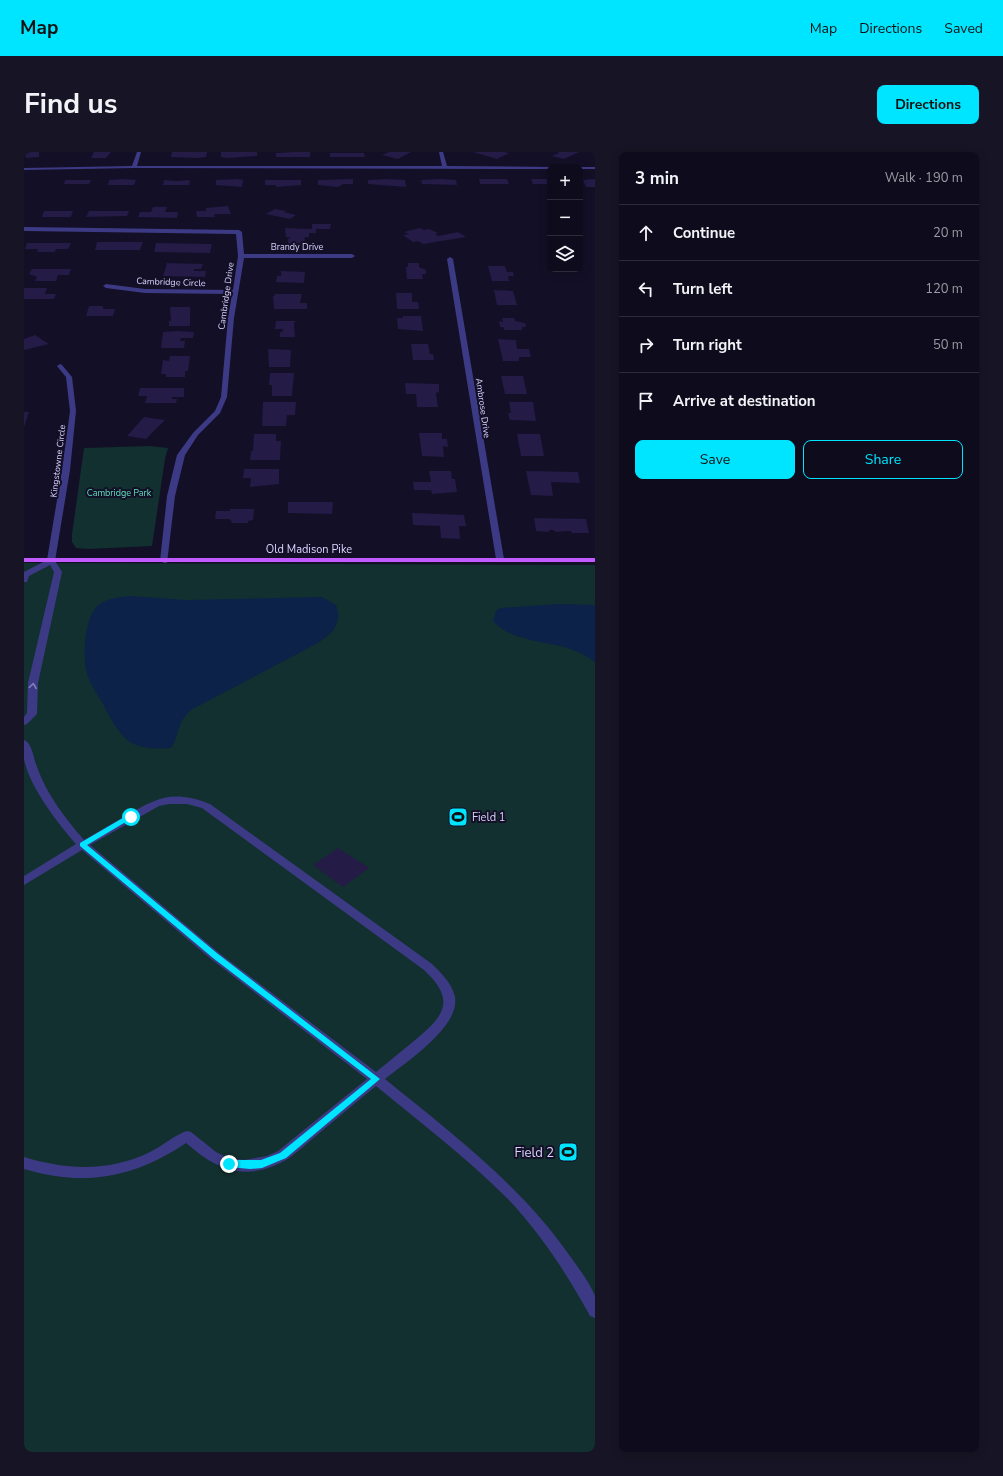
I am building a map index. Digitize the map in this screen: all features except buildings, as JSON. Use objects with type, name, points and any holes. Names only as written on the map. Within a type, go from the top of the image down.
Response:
[{"type":"main road","name":"Old Madison Pike","points":[[24,560],[595,560]]},
{"type":"street","points":[[134,167],[139,152]]},
{"type":"street","points":[[441,152],[445,168]]},
{"type":"street","points":[[24,169],[134,167],[547,168]]},
{"type":"street","points":[[583,168],[595,168]]},
{"type":"street","name":"Cambridge Drive","points":[[24,229],[239,232],[241,256],[235,292],[224,397],[218,412],[195,434],[181,455],[171,496],[164,561]]},
{"type":"street","name":"Brandy Drive","points":[[241,256],[352,256]]},
{"type":"street","name":"Ambrose Drive","points":[[450,259],[477,431],[500,560]]},
{"type":"street","name":"Cambridge Circle","points":[[106,286],[145,291],[235,292]]},
{"type":"street","name":"Kingstowne Circle","points":[[52,560],[66,470],[73,411],[69,377],[60,366]]},
{"type":"street","points":[[24,580],[25,575],[52,560],[58,572],[33,683],[32,714],[24,722]]},
{"type":"street","points":[[24,743],[32,772],[41,790],[65,825],[83,845],[216,956],[376,1079],[474,1159],[513,1196],[561,1253],[595,1312]]},
{"type":"street","points":[[24,882],[83,845],[156,803],[179,799],[198,803],[206,806],[428,967],[438,976],[449,993],[449,1010],[446,1017],[436,1030],[283,1155],[262,1164],[240,1165],[221,1161],[187,1136],[153,1156],[127,1167],[112,1170],[66,1174],[24,1163]]},
{"type":"green space","name":"Cambridge Park","points":[[149,446],[168,448],[152,546],[89,549],[76,548],[72,542],[72,534],[84,448]]},
{"type":"green space","points":[[24,563],[595,565],[595,1452],[24,1452]]},
{"type":"water","points":[[131,596],[186,600],[322,597],[336,605],[338,617],[332,631],[318,643],[191,710],[180,724],[171,748],[151,748],[136,745],[123,736],[111,720],[92,686],[85,666],[86,636],[88,625],[95,608],[108,600]]},
{"type":"water","points":[[559,604],[595,605],[595,662],[573,650],[530,640],[510,633],[493,621],[496,611],[500,608]]},
{"type":"place","name":"Field 1","points":[[458,817]]},
{"type":"place","name":"Field 2","points":[[568,1152]]},
{"type":"route","points":[[131,817],[83,845],[216,956],[376,1079],[274,1161],[250,1165],[229,1164]]}]
